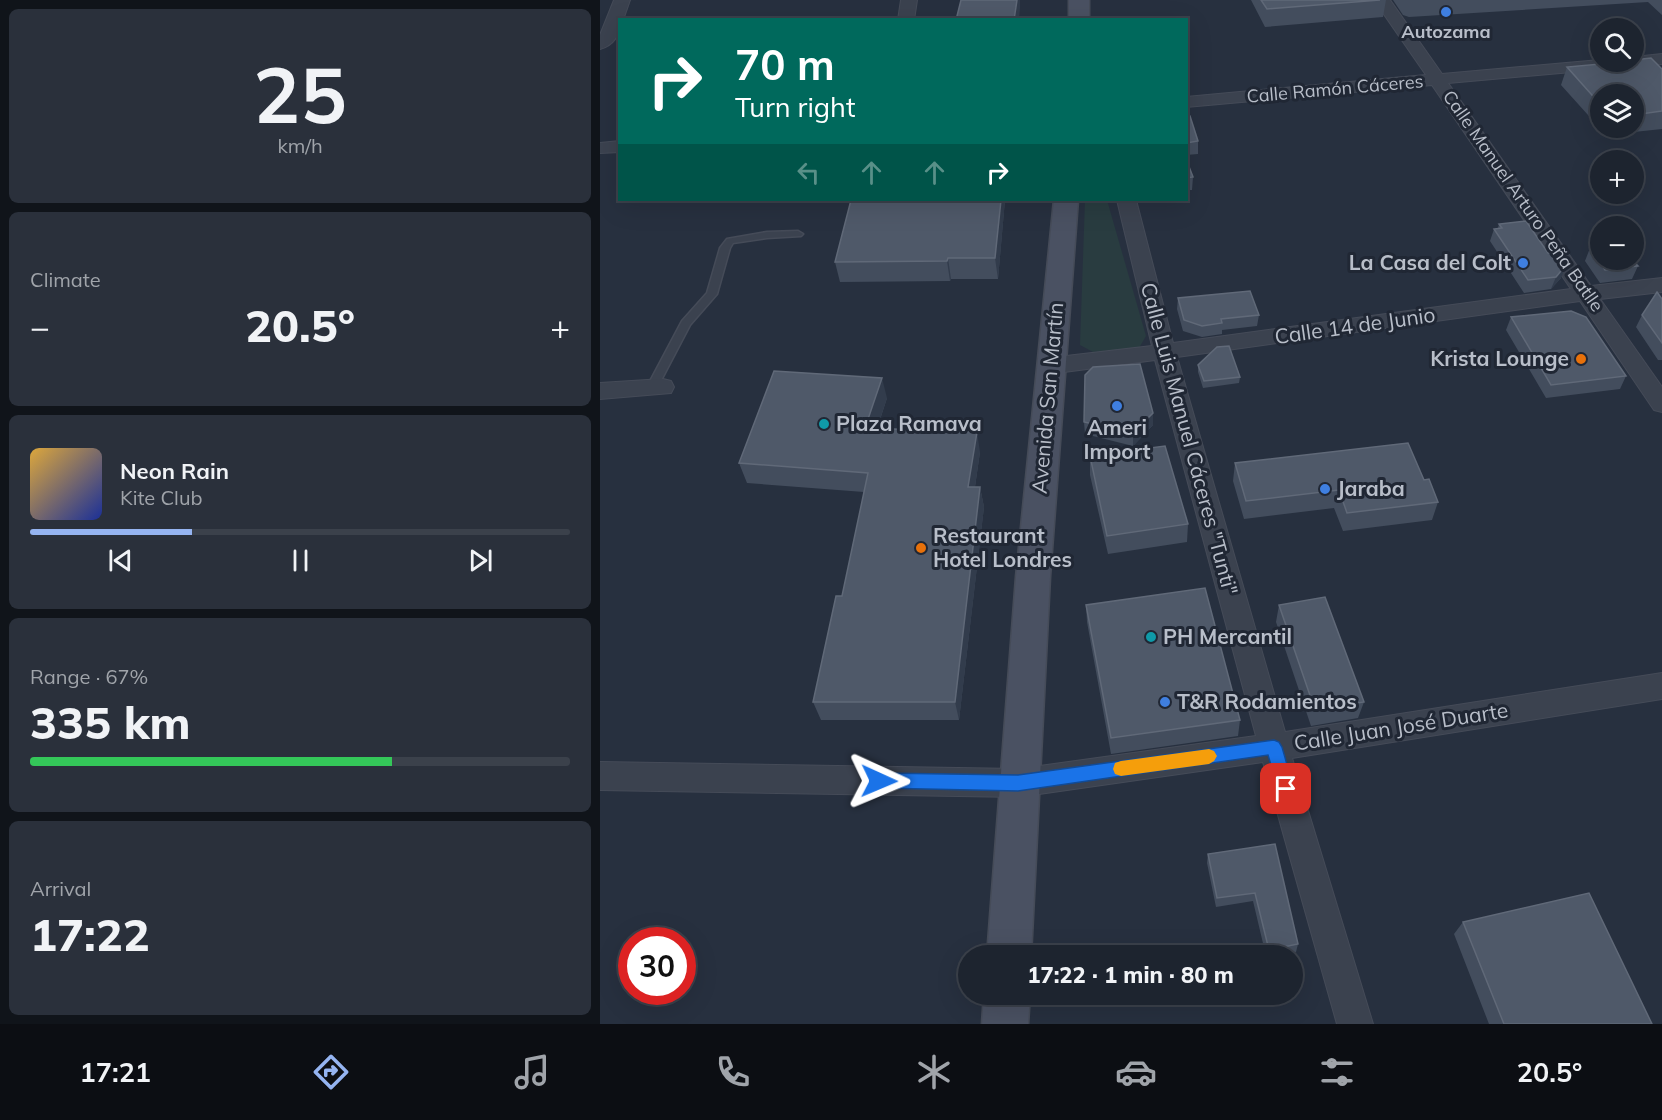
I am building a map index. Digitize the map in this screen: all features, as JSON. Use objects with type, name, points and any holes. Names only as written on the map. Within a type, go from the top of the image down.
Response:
[{"type":"main road","points":[[1079,0],[1079,18]]},
{"type":"main road","name":"Avenida San Martín","points":[[1010,945],[1018,783],[1049,366],[1066,201]]},
{"type":"main road","points":[[1005,1024],[1006,1005]]},
{"type":"street","points":[[600,44],[610,35],[622,0]]},
{"type":"street","points":[[906,18],[909,0]]},
{"type":"street","name":"Calle Manuel Arturo Peña Batlle","points":[[1382,0],[1662,404]]},
{"type":"street","name":"Calle Ramón Cáceres","points":[[1188,102],[1662,59]]},
{"type":"street","points":[[600,148],[618,146]]},
{"type":"street","name":"Calle Luis Manuel Cáceres \"Tunti\"","points":[[1126,201],[1163,353],[1355,1024]]},
{"type":"street","name":"Calle 14 de Junio","points":[[1049,366],[1163,353],[1586,293],[1662,285]]},
{"type":"street","points":[[600,391],[658,387]]},
{"type":"street","name":"Calle Juan José Duarte","points":[[600,776],[1018,783],[1274,747],[1662,686]]},
{"type":"lane","points":[[658,387],[686,323],[712,294],[725,248],[730,241],[767,235],[798,234]]},
{"type":"green space","points":[[1085,201],[1107,201],[1146,336],[1139,348],[1093,352],[1080,345]]},
{"type":"building","points":[[961,0],[1017,0],[1014,18],[956,18]]},
{"type":"building","points":[[1261,0],[1380,0],[1267,9]]},
{"type":"building","points":[[1651,58],[1662,69],[1662,111],[1644,114],[1644,84],[1590,84],[1590,93],[1567,67],[1590,65],[1590,72],[1644,72],[1644,59]]},
{"type":"building","points":[[1188,116],[1190,116],[1198,141],[1188,143]]},
{"type":"building","points":[[1188,164],[1193,177],[1188,178]]},
{"type":"building","points":[[851,201],[1001,201],[995,258],[835,262]]},
{"type":"building","points":[[1526,221],[1548,253],[1556,252],[1566,265],[1556,277],[1528,280],[1494,229],[1502,228],[1499,224]]},
{"type":"building","points":[[1250,291],[1259,315],[1221,319],[1222,323],[1202,326],[1184,320],[1178,298]]},
{"type":"building","points":[[1657,292],[1662,299],[1662,343],[1642,315]]},
{"type":"building","points":[[1571,311],[1586,317],[1626,376],[1551,385],[1511,317]]},
{"type":"building","points":[[1229,346],[1240,377],[1204,381],[1198,365],[1217,347]]},
{"type":"building","name":"Ameri Import","points":[[1140,364],[1153,413],[1133,433],[1084,422],[1085,375],[1093,367]]},
{"type":"building","points":[[774,371],[882,378],[865,428],[977,432],[968,487],[980,487],[955,702],[813,702],[836,596],[842,596],[868,473],[739,463]]},
{"type":"building","points":[[1408,443],[1424,480],[1429,479],[1438,502],[1347,513],[1339,490],[1246,501],[1235,463]]},
{"type":"building","points":[[1165,446],[1188,524],[1107,536],[1090,456]]},
{"type":"building","points":[[1205,588],[1240,720],[1111,738],[1086,605]]},
{"type":"building","points":[[1325,597],[1364,702],[1315,710],[1279,605]]},
{"type":"building","points":[[1275,844],[1298,944],[1268,945],[1255,893],[1217,898],[1208,854]]},
{"type":"building","points":[[1589,893],[1652,1024],[1504,1024],[1463,922]]},
{"type":"slow traffic","points":[[1121,769],[1209,756]]},
{"type":"place","name":"Autozama","points":[[1446,12]]},
{"type":"place","name":"La Casa del Colt","points":[[1523,263]]},
{"type":"place","name":"Krista Lounge","points":[[1581,359]]},
{"type":"place","name":"Ameri Import","points":[[1117,406]]},
{"type":"place","name":"Plaza Ramava","points":[[824,424]]},
{"type":"place","name":"Jaraba","points":[[1325,489]]},
{"type":"place","name":"Restaurant Hotel Londres","points":[[921,548]]},
{"type":"place","name":"PH Mercantil","points":[[1151,637]]},
{"type":"place","name":"T&R Rodamientos","points":[[1165,702]]},
{"type":"route","points":[[879,781],[1018,783],[1274,747],[1286,789]]}]
